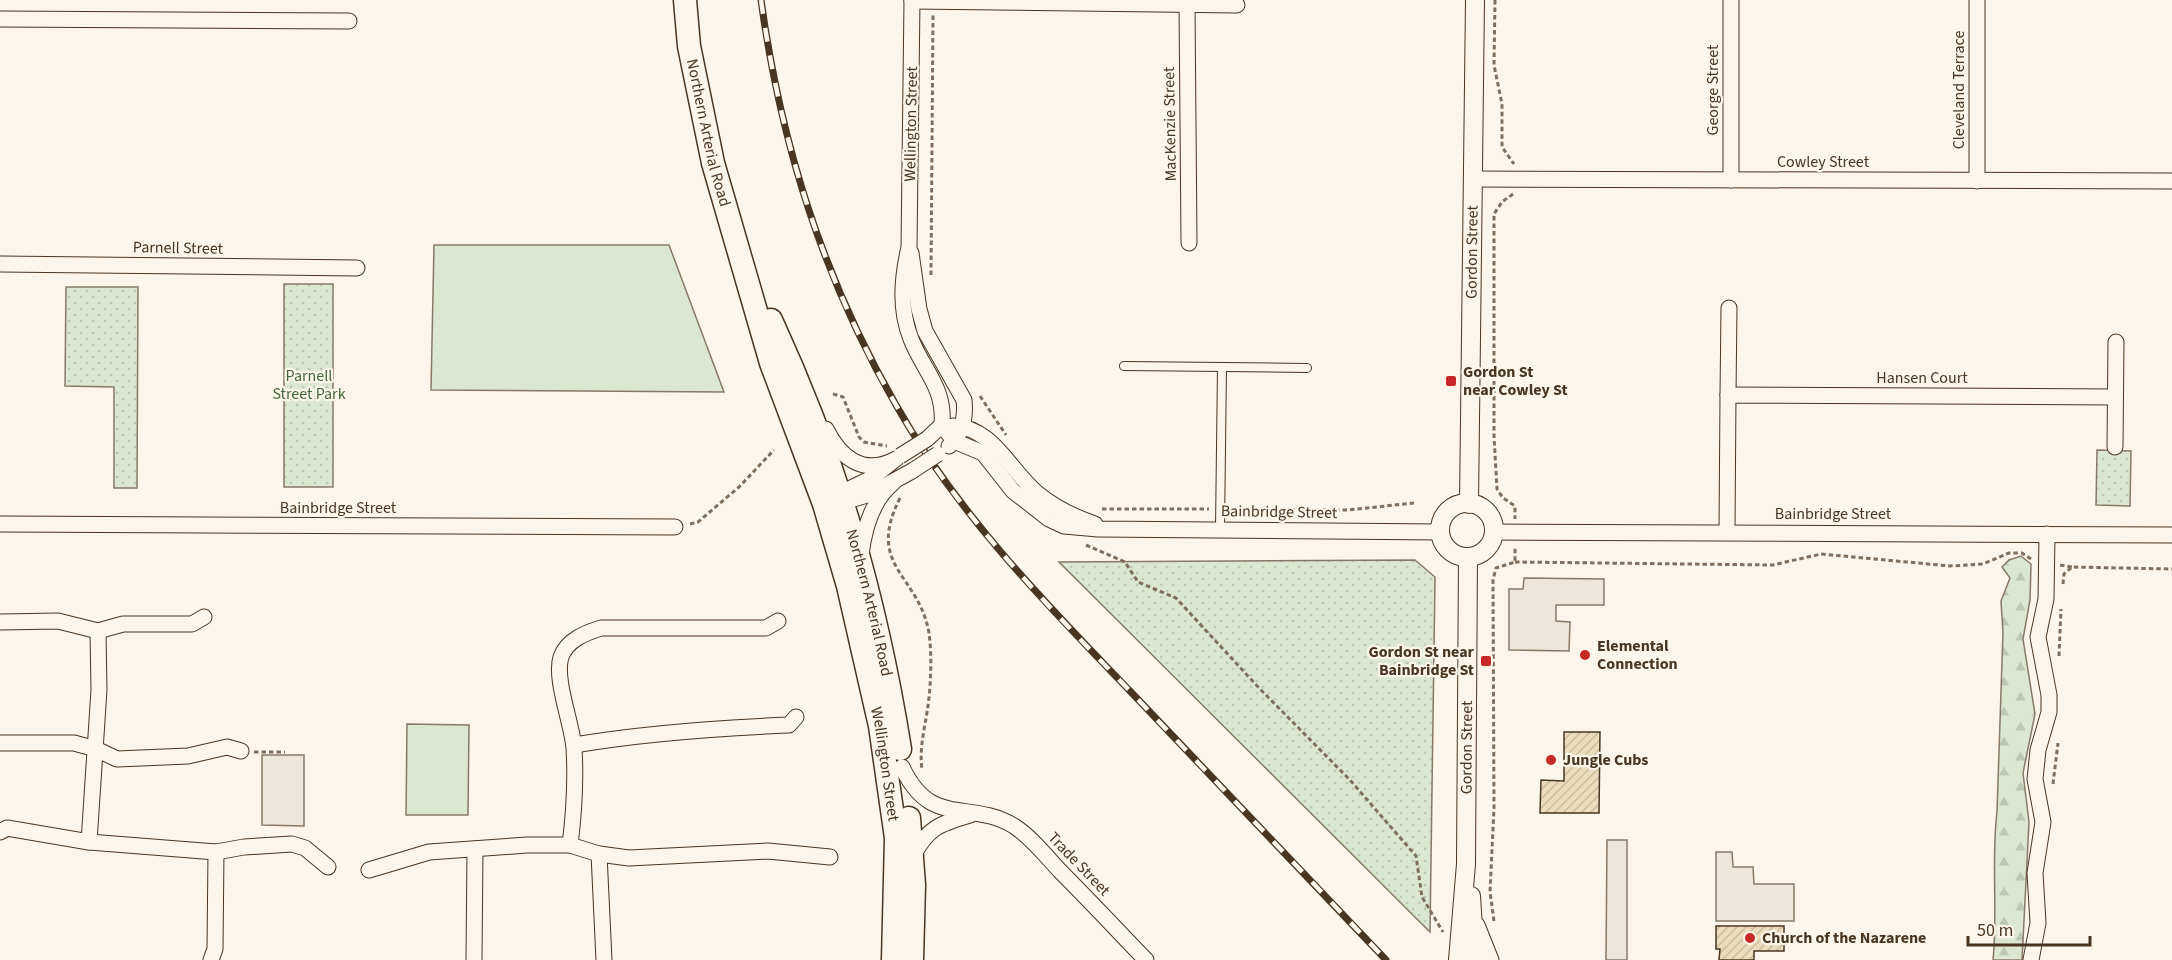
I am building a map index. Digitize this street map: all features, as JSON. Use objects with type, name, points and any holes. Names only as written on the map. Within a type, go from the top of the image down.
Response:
[{"type":"main road","name":"Northern Arterial Road","points":[[685,0],[689,46],[713,163],[771,363],[861,558],[881,639],[902,767],[913,856],[912,960]]},
{"type":"main road","name":"Northern Arterial Road","points":[[744,264],[772,322],[836,500]]},
{"type":"main road","name":"Wellington Street","points":[[836,500],[848,586],[888,767],[896,838],[893,960]]},
{"type":"street","points":[[912,0],[1237,5]]},
{"type":"street","name":"Wellington Street","points":[[912,0],[909,247],[902,285],[905,317],[918,355],[939,390],[943,410],[942,425]]},
{"type":"street","name":"Gordon Street","points":[[1469,504],[1475,0]]},
{"type":"street","name":"George Street","points":[[1731,0],[1731,180]]},
{"type":"street","name":"Cleveland Terrace","points":[[1977,0],[1977,181]]},
{"type":"street","name":"MacKenzie Street","points":[[1187,4],[1189,243]]},
{"type":"street","points":[[0,19],[349,21]]},
{"type":"street","name":"Cowley Street","points":[[1474,179],[2172,181]]},
{"type":"street","name":"Wellington Street","points":[[836,500],[898,489],[912,471],[954,441],[962,426],[965,412],[964,400],[925,331],[909,247]]},
{"type":"street","name":"Parnell Street","points":[[0,264],[357,268]]},
{"type":"street","points":[[1727,532],[1729,308]]},
{"type":"street","points":[[772,322],[837,449],[848,459],[867,465],[881,465],[927,439],[940,430],[942,425]]},
{"type":"street","points":[[2115,447],[2116,342]]},
{"type":"street","name":"Hansen Court","points":[[1728,394],[2115,397]]},
{"type":"street","points":[[942,425],[962,426]]},
{"type":"street","points":[[942,425],[954,441]]},
{"type":"street","name":"Bainbridge Street","points":[[962,426],[993,443],[1023,481],[1052,505],[1078,518],[1118,529]]},
{"type":"street","name":"Bainbridge Street","points":[[954,441],[983,453],[1013,491],[1049,519],[1076,528],[1440,532]]},
{"type":"street","points":[[836,500],[872,478],[897,454]]},
{"type":"street","points":[[861,558],[872,511],[879,499],[898,489]]},
{"type":"street","points":[[1469,504],[1484,510],[1493,524],[1494,532],[1492,540],[1483,552],[1468,557],[1449,550],[1440,532],[1446,513],[1456,506],[1469,504]]},
{"type":"street","name":"Bainbridge Street","points":[[0,524],[675,527]]},
{"type":"street","name":"Bainbridge Street","points":[[1494,532],[2172,535]]},
{"type":"street","points":[[2031,960],[2037,923],[2035,873],[2043,822],[2035,779],[2038,750],[2049,712],[2049,696],[2038,637],[2046,599],[2047,534]]},
{"type":"street","name":"Gordon Street","points":[[1458,960],[1466,864],[1468,557]]},
{"type":"street","points":[[0,622],[58,621],[98,631],[123,624],[192,624],[204,617]]},
{"type":"street","points":[[570,845],[574,808],[574,745],[560,672],[561,657],[568,646],[583,633],[601,628],[766,628],[778,621]]},
{"type":"street","points":[[89,842],[96,749],[98,631]]},
{"type":"street","points":[[574,745],[630,735],[703,728],[789,725],[796,717]]},
{"type":"street","points":[[0,743],[74,743],[96,749],[117,759],[188,756],[227,747],[241,751]]},
{"type":"street","name":"Trade Street","points":[[902,767],[910,782],[926,800],[946,809],[1001,820],[1025,834],[1146,960]]},
{"type":"street","points":[[913,856],[921,841],[934,828],[973,814]]},
{"type":"street","points":[[0,832],[7,828],[18,832],[89,842],[216,852],[244,847],[292,844],[305,848],[328,867]]},
{"type":"street","points":[[369,870],[429,852],[570,845],[599,854],[629,858],[686,857],[768,851],[830,857]]},
{"type":"street","points":[[474,960],[476,849]]},
{"type":"street","points":[[211,960],[215,949],[216,852]]},
{"type":"street","points":[[599,854],[604,960]]},
{"type":"street","name":"Gordon Street","points":[[1466,864],[1474,916],[1475,960]]},
{"type":"street","points":[[1474,916],[1491,960]]},
{"type":"lane","points":[[1124,366],[1307,368]]},
{"type":"lane","points":[[1220,529],[1222,367]]},
{"type":"path","points":[[1495,0],[1494,65],[1502,104],[1502,147],[1514,163],[1514,168]]},
{"type":"path","points":[[931,284],[930,169],[933,1]]},
{"type":"path","points":[[1514,189],[1514,194],[1502,202],[1494,214],[1493,359],[1497,489],[1503,498],[1515,507],[1515,517]]},
{"type":"path","points":[[974,387],[1011,441]]},
{"type":"path","points":[[834,394],[843,397],[864,442],[897,454]]},
{"type":"path","points":[[675,527],[698,522],[739,487],[774,450]]},
{"type":"path","points":[[898,489],[889,551],[894,565],[920,603],[929,633],[929,691],[921,755],[925,779]]},
{"type":"path","points":[[1097,509],[1348,510],[1414,503]]},
{"type":"path","points":[[1079,543],[1098,548],[1125,562],[1138,582],[1176,598],[1259,688],[1350,780],[1416,856],[1422,897],[1437,920],[1444,938]]},
{"type":"path","points":[[1515,546],[1515,562]]},
{"type":"path","points":[[1494,925],[1490,892],[1494,808],[1493,580],[1496,568],[1515,562],[1773,565],[1810,554],[1836,553],[1864,559],[1950,566],[1983,564],[2009,553],[2022,553],[2040,564],[2172,569]]},
{"type":"path","points":[[2063,585],[2064,574],[2072,567]]},
{"type":"path","points":[[2059,657],[2061,606]]},
{"type":"path","points":[[2054,789],[2059,735]]},
{"type":"path","points":[[241,751],[285,752]]},
{"type":"green space","points":[[434,245],[669,245],[724,392],[431,390]]},
{"type":"green space","name":"Parnell Street Park","points":[[284,284],[333,284],[333,487],[284,487]]},
{"type":"green space","points":[[66,287],[138,287],[137,488],[114,488],[114,387],[65,386]]},
{"type":"green space","points":[[2097,450],[2131,451],[2130,506],[2096,505]]},
{"type":"green space","points":[[2021,556],[2031,564],[2030,600],[2023,639],[2035,714],[2023,773],[2029,822],[2022,960],[1993,960],[1995,830],[2003,632],[2001,601],[2010,578],[2002,567],[2009,560]]},
{"type":"green space","points":[[1415,560],[1435,577],[1430,932],[1059,562]]},
{"type":"green space","points":[[407,724],[469,725],[468,815],[406,815]]},
{"type":"shaded area","points":[[1524,578],[1604,579],[1604,605],[1556,605],[1556,621],[1570,622],[1569,651],[1509,650],[1509,589],[1523,589]]},
{"type":"shaded area","points":[[262,755],[304,755],[304,826],[262,825]]},
{"type":"shaded area","points":[[1607,840],[1627,840],[1627,960],[1606,960]]},
{"type":"shaded area","points":[[1716,852],[1732,852],[1733,867],[1753,867],[1754,884],[1794,884],[1794,921],[1716,921]]},
{"type":"building","points":[[1564,732],[1600,732],[1599,813],[1540,813],[1541,780],[1564,781]]},
{"type":"building","name":"Church of the Nazarene","points":[[1716,926],[1784,926],[1784,951],[1754,951],[1754,960],[1719,960],[1720,949],[1716,949]]},
{"type":"railway","points":[[761,0],[780,107],[793,158],[826,259],[870,357],[920,445],[974,519],[1034,590],[1386,960]]},
{"type":"place","name":"Gordon St near Cowley St","points":[[1451,381]]},
{"type":"place","name":"Elemental Connection","points":[[1585,655]]},
{"type":"place","name":"Gordon St near Bainbridge St","points":[[1486,661]]},
{"type":"place","name":"Jungle Cubs","points":[[1551,760]]},
{"type":"place","name":"Church of the Nazarene","points":[[1750,938]]}]
